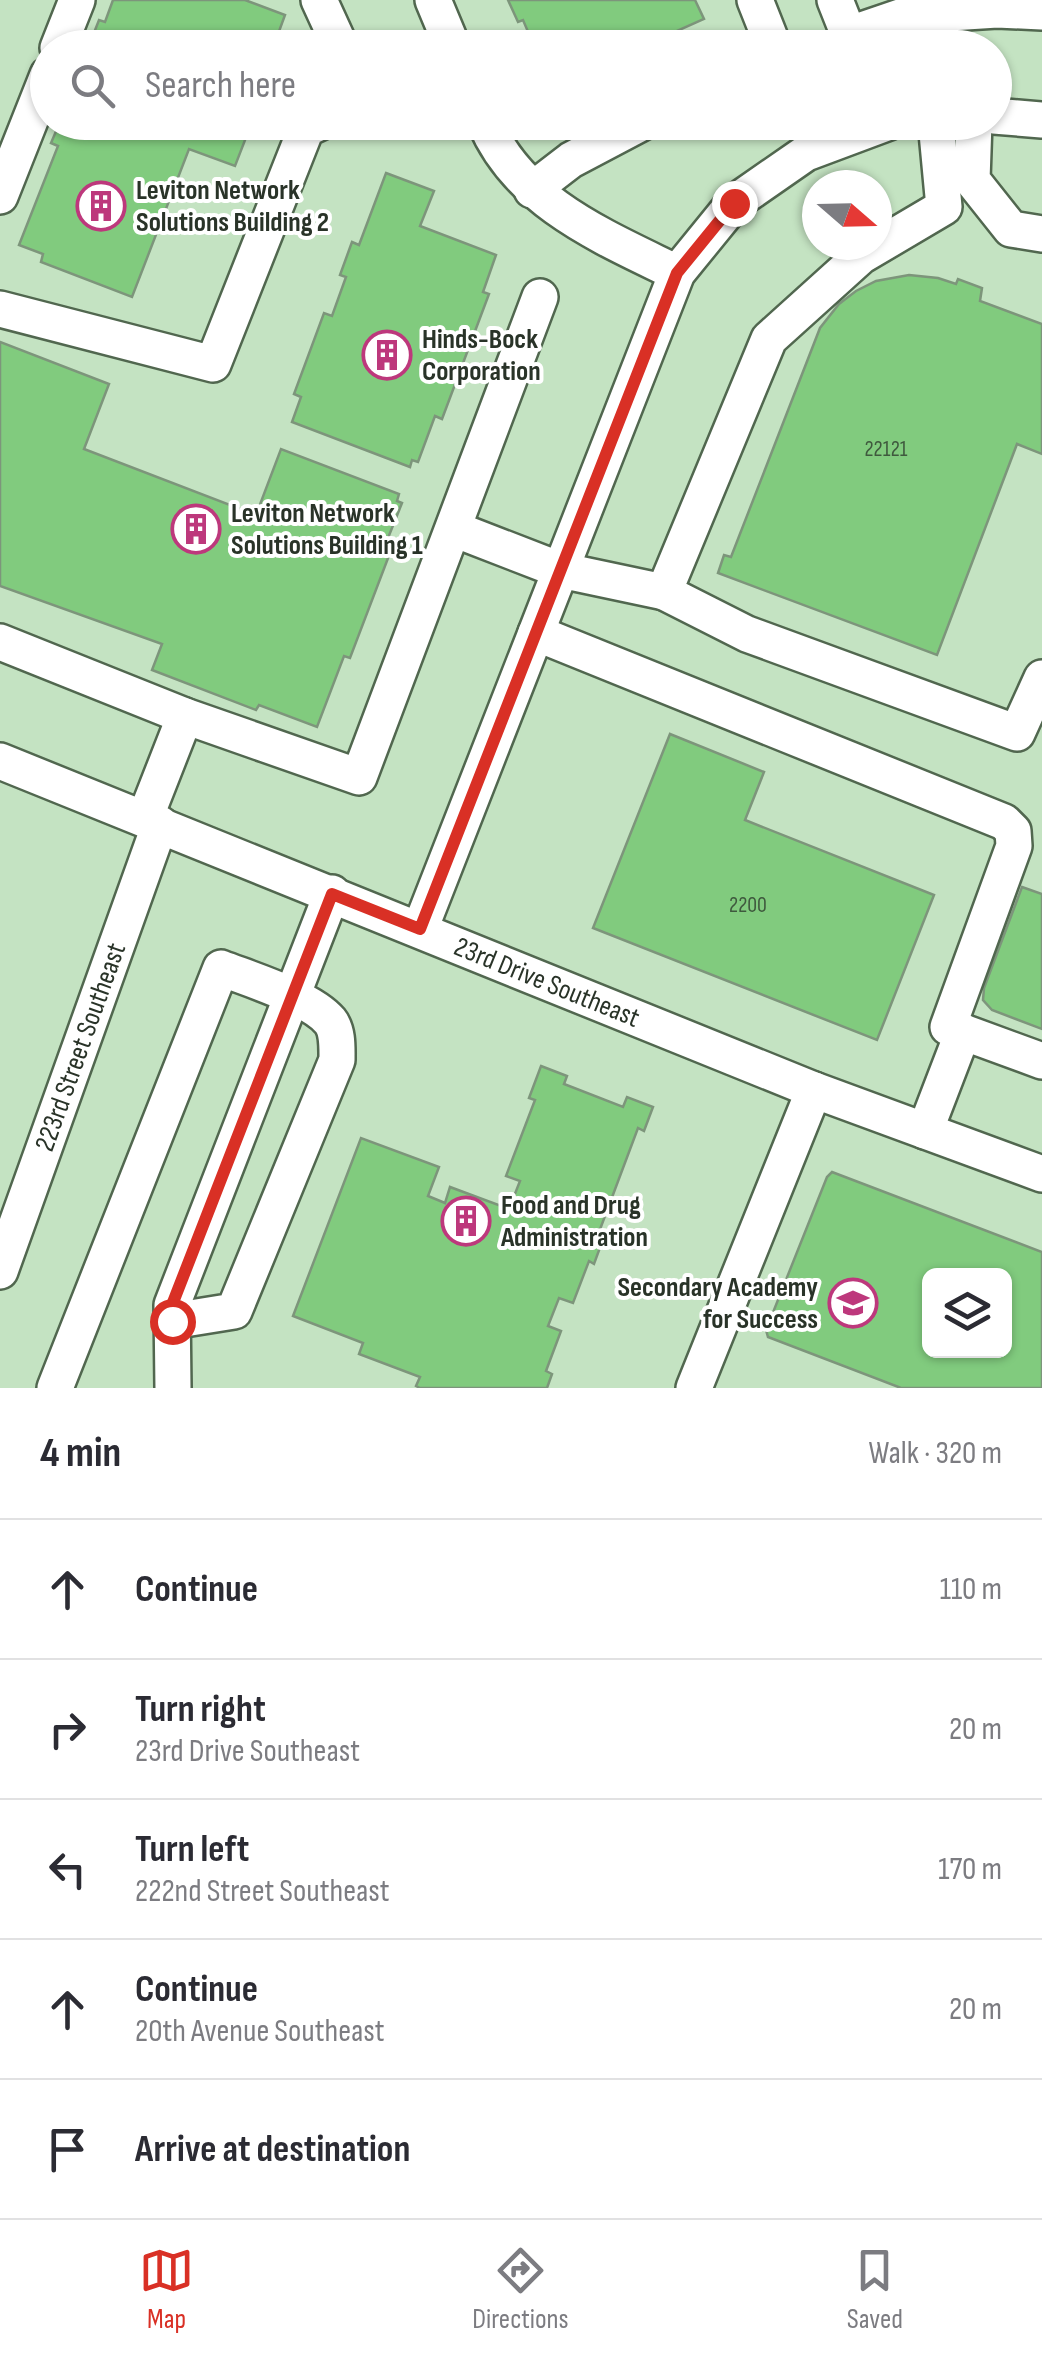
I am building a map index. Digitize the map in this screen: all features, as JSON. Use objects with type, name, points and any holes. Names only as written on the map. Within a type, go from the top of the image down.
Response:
[{"type":"street","points":[[65,30],[77,0]]},
{"type":"street","points":[[318,0],[332,30]]},
{"type":"street","points":[[432,0],[445,30]]},
{"type":"street","points":[[755,0],[767,30]]},
{"type":"street","points":[[835,0],[847,30]]},
{"type":"street","points":[[874,30],[903,16],[997,10],[1042,12]]},
{"type":"street","points":[[1012,118],[1042,120]]},
{"type":"street","points":[[0,196],[30,120]]},
{"type":"street","points":[[0,308],[214,364],[302,140]]},
{"type":"street","points":[[493,140],[532,190],[592,231],[677,273]]},
{"type":"street","points":[[532,190],[571,160],[609,140]]},
{"type":"street","points":[[420,929],[677,273],[734,203],[806,153],[841,140]]},
{"type":"street","points":[[664,592],[769,338],[861,256],[944,207],[938,140]]},
{"type":"street","points":[[973,140],[972,180],[1011,229],[1042,234]]},
{"type":"street","points":[[0,642],[185,716],[360,777],[540,297]]},
{"type":"street","points":[[454,529],[560,570],[664,592],[747,634],[1017,733],[1042,678]]},
{"type":"street","points":[[536,633],[1004,822],[1013,830],[1014,846],[948,1027],[1042,1061]]},
{"type":"street","name":"223rd Street Southeast","points":[[0,1271],[185,716]]},
{"type":"street","name":"23rd Drive Southeast","points":[[0,761],[814,1090],[1042,1174]]},
{"type":"street","points":[[173,1388],[172,1305],[332,894]]},
{"type":"street","points":[[55,1388],[221,968],[292,996],[330,1021],[338,1041],[336,1060],[234,1311],[172,1321]]},
{"type":"street","points":[[925,1131],[963,1032]]},
{"type":"street","points":[[694,1388],[814,1090]]},
{"type":"shaded area","points":[[0,0],[1042,0],[1042,1388],[0,1388]]},
{"type":"building","points":[[113,0],[245,0],[285,15],[280,30],[95,30],[99,20],[105,22]]},
{"type":"building","points":[[508,0],[695,0],[704,19],[679,30],[527,30],[523,20],[518,22]]},
{"type":"building","name":"Leviton Network Solutions Building 2","points":[[245,140],[235,166],[189,149],[132,297],[41,262],[43,254],[19,245],[58,146],[51,143]]},
{"type":"building","name":"Hinds-Bock Corporation","points":[[386,173],[434,191],[420,226],[496,255],[483,292],[489,294],[442,419],[435,416],[418,462],[412,460],[410,467],[292,422],[301,397],[294,394],[324,313],[332,316],[346,277],[340,275],[352,242],[359,245]]},
{"type":"building","points":[[909,275],[956,284],[958,279],[982,288],[980,301],[1042,324],[1042,454],[1017,444],[937,655],[718,573],[724,555],[731,557],[820,328],[839,304],[856,291],[876,281]]},
{"type":"building","name":"Leviton Network Solutions Building 1","points":[[0,342],[109,384],[84,449],[256,515],[281,449],[399,494],[397,501],[402,503],[386,543],[393,545],[350,658],[344,656],[317,727],[259,705],[256,710],[152,670],[162,644],[0,586]]},
{"type":"building","points":[[670,734],[764,772],[745,820],[934,895],[877,1040],[593,928]]},
{"type":"building","points":[[1022,887],[1042,894],[1042,1029],[992,1010],[983,1000]]},
{"type":"building","name":"Food and Drug Administration","points":[[541,1066],[567,1076],[564,1084],[623,1107],[627,1097],[653,1107],[644,1131],[638,1128],[599,1232],[605,1234],[594,1264],[589,1261],[573,1303],[559,1298],[548,1326],[561,1331],[546,1371],[552,1374],[547,1388],[420,1388],[416,1386],[420,1377],[359,1354],[363,1343],[293,1316],[361,1138],[439,1167],[428,1196],[445,1203],[450,1187],[509,1209],[520,1181],[506,1176],[535,1100],[529,1098]]},
{"type":"building","name":"Secondary Academy for Success","points":[[832,1172],[1042,1252],[1042,1388],[901,1388],[768,1337],[766,1330]]},
{"type":"place","name":"Leviton Network Solutions Building 2","points":[[101,206]]},
{"type":"place","name":"Hinds-Bock Corporation","points":[[387,355]]},
{"type":"place","name":"Leviton Network Solutions Building 1","points":[[196,529]]},
{"type":"place","name":"Food and Drug Administration","points":[[466,1221]]},
{"type":"place","name":"Secondary Academy for Success","points":[[853,1303]]},
{"type":"route","points":[[172,1321],[172,1305],[332,894],[420,929],[677,273],[734,203]]}]
